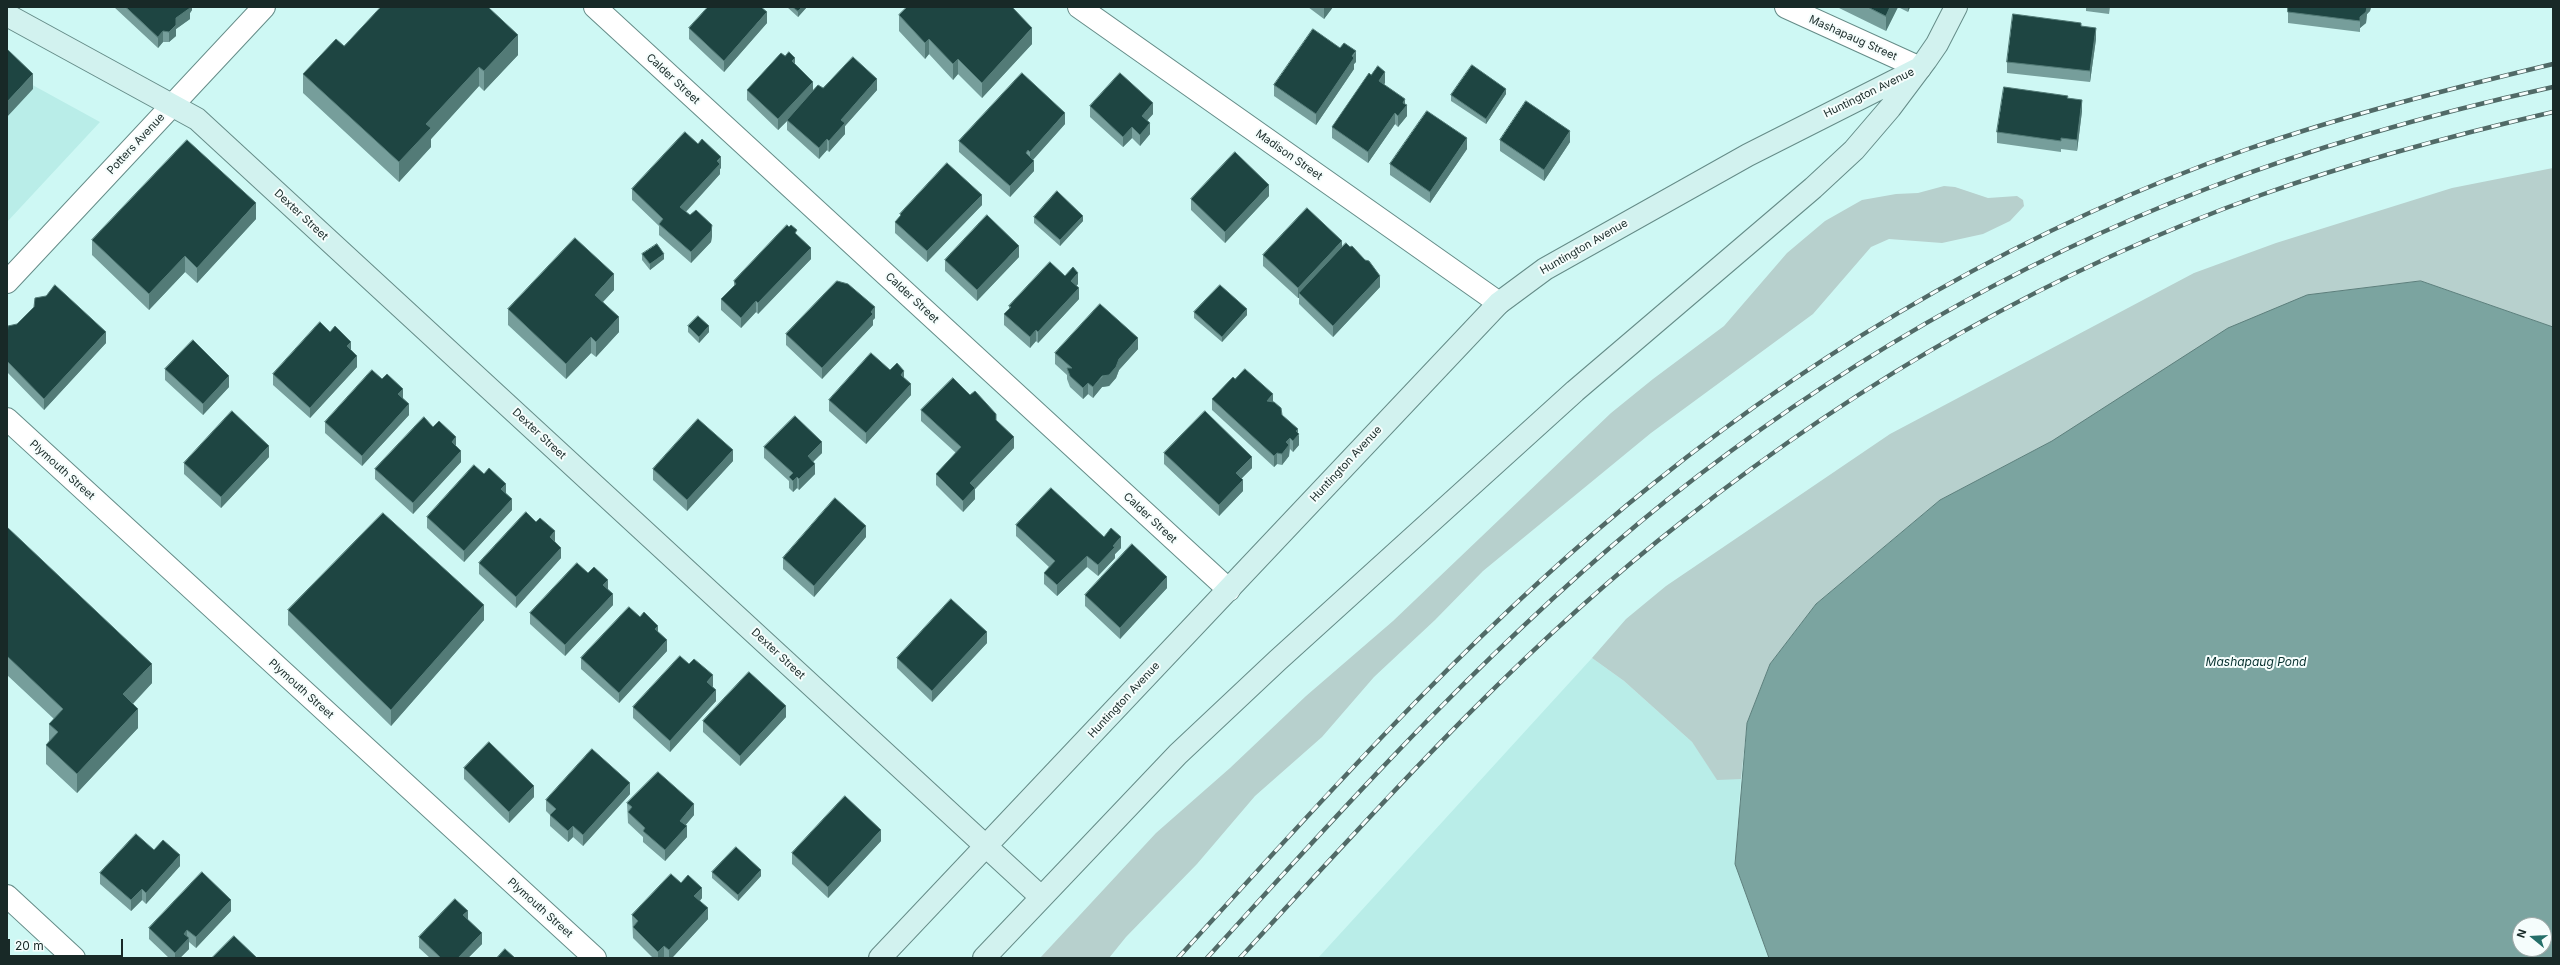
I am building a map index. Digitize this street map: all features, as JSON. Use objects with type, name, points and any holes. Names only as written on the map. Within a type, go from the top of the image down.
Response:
[{"type":"main road","points":[[1920,68],[1937,44],[1956,7]]},
{"type":"main road","name":"Dexter Street","points":[[7,15],[197,119],[1041,897]]},
{"type":"main road","name":"Huntington Avenue","points":[[880,958],[1499,303],[1545,270],[1748,155],[1920,68]]},
{"type":"main road","name":"Huntington Avenue","points":[[984,958],[1172,759],[1278,660],[1569,396],[1833,170],[1872,130],[1920,68]]},
{"type":"street","name":"Potters Avenue","points":[[8,278],[264,7]]},
{"type":"street","name":"Calder Street","points":[[595,7],[1229,590]]},
{"type":"street","name":"Madison Street","points":[[1079,7],[1499,303]]},
{"type":"street","name":"Mashapaug Street","points":[[1786,7],[1813,21],[1920,68]]},
{"type":"street","name":"Plymouth Street","points":[[7,419],[595,958]]},
{"type":"street","points":[[7,896],[74,958]]},
{"type":"shaded area","points":[[7,71],[100,122],[7,222]]},
{"type":"shaded area","points":[[2553,168],[2553,327],[2421,281],[2052,441],[1940,500],[1816,604],[1770,664],[1747,723],[1741,779],[1717,780],[1692,742],[1624,681],[1592,658],[1626,619],[1666,586],[1890,434],[2194,273],[2276,243],[2452,188]]},
{"type":"shaded area","points":[[1944,186],[1955,187],[1988,198],[2017,196],[2023,200],[2024,206],[2010,221],[1983,234],[1942,243],[1889,239],[1871,247],[1813,314],[1651,433],[1483,571],[1435,620],[1374,677],[1322,737],[1255,796],[1197,864],[1126,937],[1109,958],[1040,958],[1156,833],[1230,768],[1306,696],[1393,621],[1611,413],[1653,379],[1724,326],[1787,253],[1825,221],[1862,200],[1896,194],[1918,193]]},
{"type":"shaded area","points":[[1592,658],[1624,681],[1692,742],[1717,779],[1741,779],[1735,864],[1769,958],[1318,958]]},
{"type":"water","name":"Mashapaug Pond","points":[[2421,281],[2553,327],[2553,958],[1769,958],[1735,864],[1747,723],[1770,664],[1816,604],[1940,500],[2052,441],[2228,328],[2307,295]]},
{"type":"building","points":[[126,7],[190,8],[176,18],[176,25],[169,32],[163,31],[158,37]]},
{"type":"building","points":[[381,7],[488,7],[518,35],[484,71],[479,67],[426,124],[431,128],[399,162],[303,74],[336,39],[344,46]]},
{"type":"building","points":[[708,7],[761,7],[767,12],[724,61],[689,28]]},
{"type":"building","points":[[793,7],[802,7],[798,11]]},
{"type":"building","points":[[907,7],[1012,7],[1032,28],[982,83],[958,59],[953,64],[929,39],[925,43],[899,15]]},
{"type":"building","points":[[1868,7],[1890,7],[1886,16]]},
{"type":"building","points":[[2288,7],[2367,7],[2366,12],[2360,17],[2360,21],[2288,12]]},
{"type":"building","points":[[2013,14],[2081,23],[2081,26],[2096,28],[2090,71],[2007,62]]},
{"type":"building","points":[[1313,29],[1340,48],[1344,43],[1356,51],[1352,56],[1354,58],[1316,114],[1274,85]]},
{"type":"building","points":[[7,49],[33,74],[7,102]]},
{"type":"building","points":[[789,52],[795,58],[792,61],[813,82],[778,119],[747,90],[781,53],[785,56]]},
{"type":"building","points":[[853,57],[877,79],[841,120],[845,123],[829,141],[827,139],[819,148],[787,120],[818,85],[823,88]]},
{"type":"building","points":[[1472,65],[1506,89],[1486,119],[1451,95]]},
{"type":"building","points":[[1378,66],[1385,72],[1379,81],[1405,99],[1403,103],[1407,105],[1398,116],[1395,113],[1368,152],[1332,127],[1369,73],[1371,75]]},
{"type":"building","points":[[1022,73],[1065,113],[1030,152],[1028,150],[1026,153],[1034,161],[1010,186],[959,141]]},
{"type":"building","points":[[1120,73],[1153,103],[1142,116],[1150,123],[1140,135],[1132,127],[1123,137],[1090,106]]},
{"type":"building","points":[[2004,87],[2068,96],[2067,98],[2082,100],[2077,140],[2061,138],[2061,141],[1997,132]]},
{"type":"building","points":[[1526,101],[1570,131],[1544,170],[1500,140]]},
{"type":"building","points":[[1427,111],[1467,138],[1430,192],[1390,164]]},
{"type":"building","points":[[685,132],[698,144],[702,139],[721,157],[717,161],[720,164],[680,207],[690,215],[696,210],[712,225],[711,231],[691,252],[659,224],[663,219],[632,189]]},
{"type":"building","points":[[187,140],[256,203],[197,268],[185,256],[149,294],[92,240]]},
{"type":"building","points":[[1235,152],[1269,185],[1225,232],[1191,199]]},
{"type":"building","points":[[947,163],[982,195],[927,251],[895,222],[901,215],[900,214]]},
{"type":"building","points":[[1057,191],[1083,216],[1060,240],[1034,217]]},
{"type":"building","points":[[1307,208],[1342,241],[1298,288],[1263,255]]},
{"type":"building","points":[[987,215],[1019,246],[977,290],[945,260]]},
{"type":"building","points":[[787,225],[789,227],[791,225],[797,230],[795,233],[811,248],[758,303],[756,301],[741,318],[721,299],[736,284],[734,281]]},
{"type":"building","points":[[575,238],[614,274],[595,295],[619,317],[596,342],[591,337],[566,364],[508,309]]},
{"type":"building","points":[[1346,243],[1350,247],[1352,246],[1365,260],[1369,261],[1380,276],[1333,326],[1299,293]]},
{"type":"building","points":[[657,244],[664,254],[650,264],[642,254]]},
{"type":"building","points":[[1050,262],[1065,276],[1073,267],[1078,273],[1071,281],[1079,288],[1038,332],[1036,330],[1030,337],[1004,314],[1011,307],[1009,306]]},
{"type":"building","points":[[837,281],[848,284],[875,307],[871,312],[873,314],[822,368],[786,334]]},
{"type":"building","points":[[55,285],[106,332],[44,399],[7,361],[7,334],[8,326],[17,324],[34,307],[35,298],[46,296]]},
{"type":"building","points":[[1220,285],[1247,309],[1222,337],[1194,312]]},
{"type":"building","points":[[1100,304],[1138,338],[1119,359],[1116,367],[1109,375],[1102,376],[1093,387],[1088,383],[1083,388],[1070,376],[1067,368],[1072,368],[1055,353]]},
{"type":"building","points":[[698,316],[709,326],[699,337],[688,326]]},
{"type":"building","points":[[320,322],[330,332],[335,326],[351,342],[347,346],[357,356],[310,408],[273,374]]},
{"type":"building","points":[[193,340],[229,376],[203,404],[165,369]]},
{"type":"building","points":[[871,353],[890,370],[897,363],[904,371],[901,375],[911,384],[866,433],[829,400]]},
{"type":"building","points":[[1245,369],[1273,394],[1267,401],[1274,402],[1281,408],[1282,415],[1298,429],[1296,431],[1299,434],[1293,441],[1290,438],[1286,442],[1289,445],[1282,454],[1277,453],[1274,456],[1212,399],[1233,377],[1235,379]]},
{"type":"building","points":[[372,370],[382,379],[387,374],[403,389],[398,394],[409,404],[362,456],[325,422]]},
{"type":"building","points":[[953,378],[970,395],[975,391],[996,414],[996,420],[1014,437],[970,483],[975,488],[963,501],[936,474],[961,447],[921,410]]},
{"type":"building","points":[[232,411],[269,446],[221,497],[184,463]]},
{"type":"building","points":[[1205,411],[1252,457],[1236,473],[1243,480],[1219,505],[1164,453]]},
{"type":"building","points":[[795,416],[822,442],[808,456],[815,464],[799,479],[797,477],[793,481],[789,477],[793,473],[764,447]]},
{"type":"building","points":[[424,417],[433,427],[439,421],[456,437],[452,442],[461,451],[413,503],[375,469]]},
{"type":"building","points":[[698,419],[733,450],[687,500],[653,469]]},
{"type":"building","points":[[474,465],[484,474],[489,468],[506,484],[501,489],[512,499],[464,551],[427,517]]},
{"type":"building","points":[[1051,488],[1104,537],[1111,528],[1121,537],[1113,546],[1115,547],[1098,565],[1087,556],[1057,585],[1044,573],[1055,561],[1016,525]]},
{"type":"building","points":[[835,498],[866,526],[814,586],[783,558]]},
{"type":"building","points":[[526,512],[536,522],[540,518],[555,531],[550,537],[561,548],[516,597],[479,563]]},
{"type":"building","points":[[383,513],[484,605],[391,710],[288,610]]},
{"type":"building","points":[[7,527],[152,664],[123,694],[138,709],[77,774],[46,745],[58,732],[49,724],[63,709],[7,656]]},
{"type":"building","points":[[1132,544],[1167,577],[1120,628],[1085,595]]},
{"type":"building","points":[[577,563],[588,573],[594,567],[608,580],[603,585],[613,594],[565,645],[530,613]]},
{"type":"building","points":[[951,599],[987,632],[932,691],[897,658]]},
{"type":"building","points":[[629,607],[640,617],[644,612],[658,626],[655,629],[667,640],[619,693],[581,658]]},
{"type":"building","points":[[680,656],[689,664],[694,659],[713,675],[707,682],[716,690],[670,741],[633,707]]},
{"type":"building","points":[[749,672],[786,706],[740,756],[703,721]]},
{"type":"building","points":[[489,742],[534,786],[509,812],[464,768]]},
{"type":"building","points":[[592,749],[630,783],[583,835],[573,826],[568,831],[550,815],[556,809],[546,800]]},
{"type":"building","points":[[658,772],[694,804],[680,821],[687,826],[665,850],[643,831],[645,828],[628,812],[632,807],[627,803]]},
{"type":"building","points":[[845,796],[881,830],[828,887],[792,853]]},
{"type":"building","points":[[136,834],[154,850],[163,840],[180,855],[146,893],[142,889],[131,900],[100,873]]},
{"type":"building","points":[[736,847],[761,870],[738,895],[712,872]]},
{"type":"building","points":[[202,872],[231,900],[196,937],[187,930],[184,934],[189,938],[175,953],[149,928]]},
{"type":"building","points":[[671,874],[681,883],[688,875],[702,888],[694,896],[708,908],[669,950],[664,946],[658,952],[633,927],[638,921],[632,915]]},
{"type":"building","points":[[455,899],[468,911],[463,915],[482,933],[458,958],[441,958],[419,937]]},
{"type":"building","points":[[234,936],[257,958],[212,958]]},
{"type":"building","points":[[505,949],[515,958],[497,958]]},
{"type":"railway","points":[[1178,958],[1291,833],[1407,711],[1466,651],[1527,593],[1589,537],[1654,483],[1721,431],[1862,335],[1936,291],[2011,251],[2088,214],[2166,180],[2245,150],[2321,125],[2436,93],[2553,64]]},
{"type":"railway","points":[[1207,958],[1316,838],[1428,720],[1485,662],[1544,606],[1667,500],[1792,407],[1858,364],[1993,286],[2134,218],[2206,189],[2291,158],[2378,131],[2553,87]]},
{"type":"railway","points":[[1240,958],[1345,843],[1453,730],[1508,674],[1565,621],[1624,569],[1684,520],[1750,470],[1818,422],[1887,377],[1959,334],[2032,295],[2107,258],[2183,225],[2261,195],[2369,160],[2442,139],[2553,112]]}]
